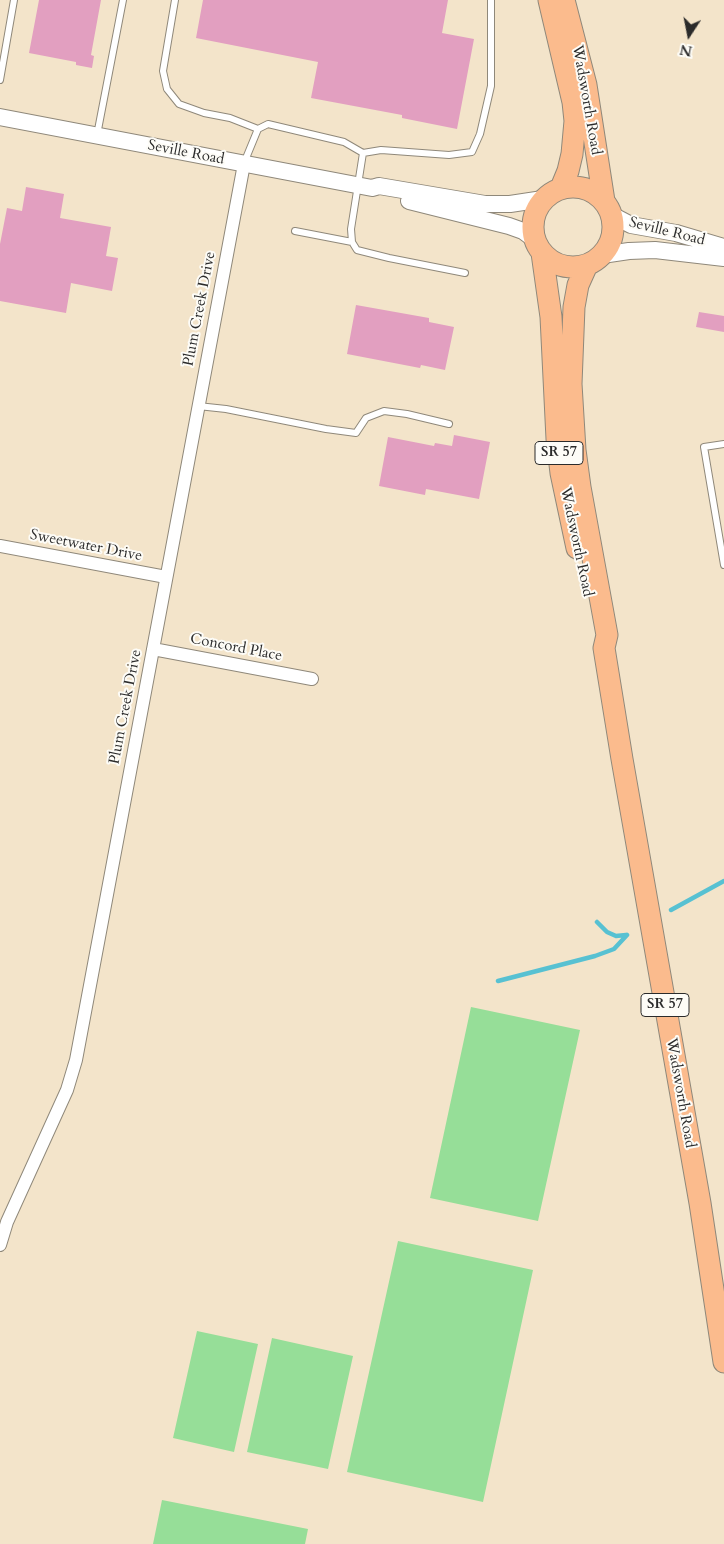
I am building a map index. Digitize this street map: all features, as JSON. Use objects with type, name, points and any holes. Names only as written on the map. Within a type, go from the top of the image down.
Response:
[{"type":"highway","name":"Wadsworth Road","points":[[550,0],[575,120],[572,154],[561,188]]},
{"type":"highway","name":"Wadsworth Road","points":[[564,0],[586,85],[613,232],[608,248],[595,260],[578,285],[574,307],[571,356],[572,413],[580,487],[607,636],[604,648],[623,769],[700,1203],[724,1362]]},
{"type":"highway","points":[[543,199],[552,192],[571,186],[589,190],[608,208]]},
{"type":"highway","name":"Wadsworth Road","points":[[543,199],[532,222],[552,317],[554,414],[561,473],[597,640],[604,648]]},
{"type":"highway","points":[[538,246],[551,261],[562,266],[575,267],[595,260]]},
{"type":"street","name":"Seville Road","points":[[0,117],[365,187],[379,186],[485,204],[510,204],[543,199]]},
{"type":"street","name":"Plum Creek Drive","points":[[0,1245],[7,1222],[67,1090],[76,1060],[244,164]]},
{"type":"street","name":"Seville Road","points":[[365,187],[378,194],[509,226],[523,232],[538,246]]},
{"type":"street","name":"Seville Road","points":[[608,208],[632,225],[676,233],[724,247]]},
{"type":"street","name":"Seville Road","points":[[595,260],[629,251],[655,250],[724,258]]},
{"type":"street","name":"Sweetwater Drive","points":[[0,546],[166,577]]},
{"type":"street","name":"Concord Place","points":[[153,649],[312,679]]},
{"type":"lane","points":[[0,80],[14,0]]},
{"type":"lane","points":[[97,136],[123,0]]},
{"type":"lane","points":[[176,0],[163,71],[166,89],[179,104],[204,113],[230,118],[258,129]]},
{"type":"lane","points":[[244,164],[258,129],[268,124],[344,142],[363,153],[381,150],[449,155],[472,152],[480,134],[491,86],[491,0]]},
{"type":"lane","points":[[363,153],[365,187],[351,229],[352,242],[357,250],[465,272]]},
{"type":"lane","points":[[296,231],[352,242]]},
{"type":"lane","points":[[198,406],[226,408],[326,429],[356,433],[366,418],[384,411],[407,414],[449,424]]},
{"type":"lane","points":[[724,444],[704,447],[724,565]]},
{"type":"green space","points":[[471,1007],[580,1030],[538,1221],[430,1198]]},
{"type":"green space","points":[[398,1241],[533,1270],[483,1502],[347,1472]]},
{"type":"green space","points":[[197,1331],[258,1344],[234,1452],[173,1438]]},
{"type":"green space","points":[[272,1338],[353,1356],[328,1469],[247,1452]]},
{"type":"green space","points":[[162,1500],[308,1529],[305,1544],[153,1544]]},
{"type":"building","points":[[39,0],[101,0],[91,55],[94,56],[92,68],[76,65],[76,62],[29,53]]},
{"type":"building","points":[[203,0],[448,0],[442,33],[474,39],[457,129],[402,118],[402,115],[311,98],[318,62],[196,38]]},
{"type":"building","points":[[26,187],[64,194],[60,218],[111,227],[106,256],[118,258],[112,291],[71,283],[66,313],[0,301],[0,244],[7,208],[22,211]]},
{"type":"building","points":[[356,305],[429,318],[429,322],[454,327],[445,370],[421,365],[420,368],[347,354]]},
{"type":"building","points":[[699,312],[724,316],[724,332],[696,327]]},
{"type":"building","points":[[454,435],[490,442],[479,499],[426,489],[425,495],[379,486],[388,437],[434,446],[435,443],[452,446]]},
{"type":"waterway","points":[[671,910],[724,881]]},
{"type":"waterway","points":[[597,922],[607,932],[616,936],[626,935]]},
{"type":"waterway","points":[[498,981],[595,956],[614,949],[627,935]]}]
